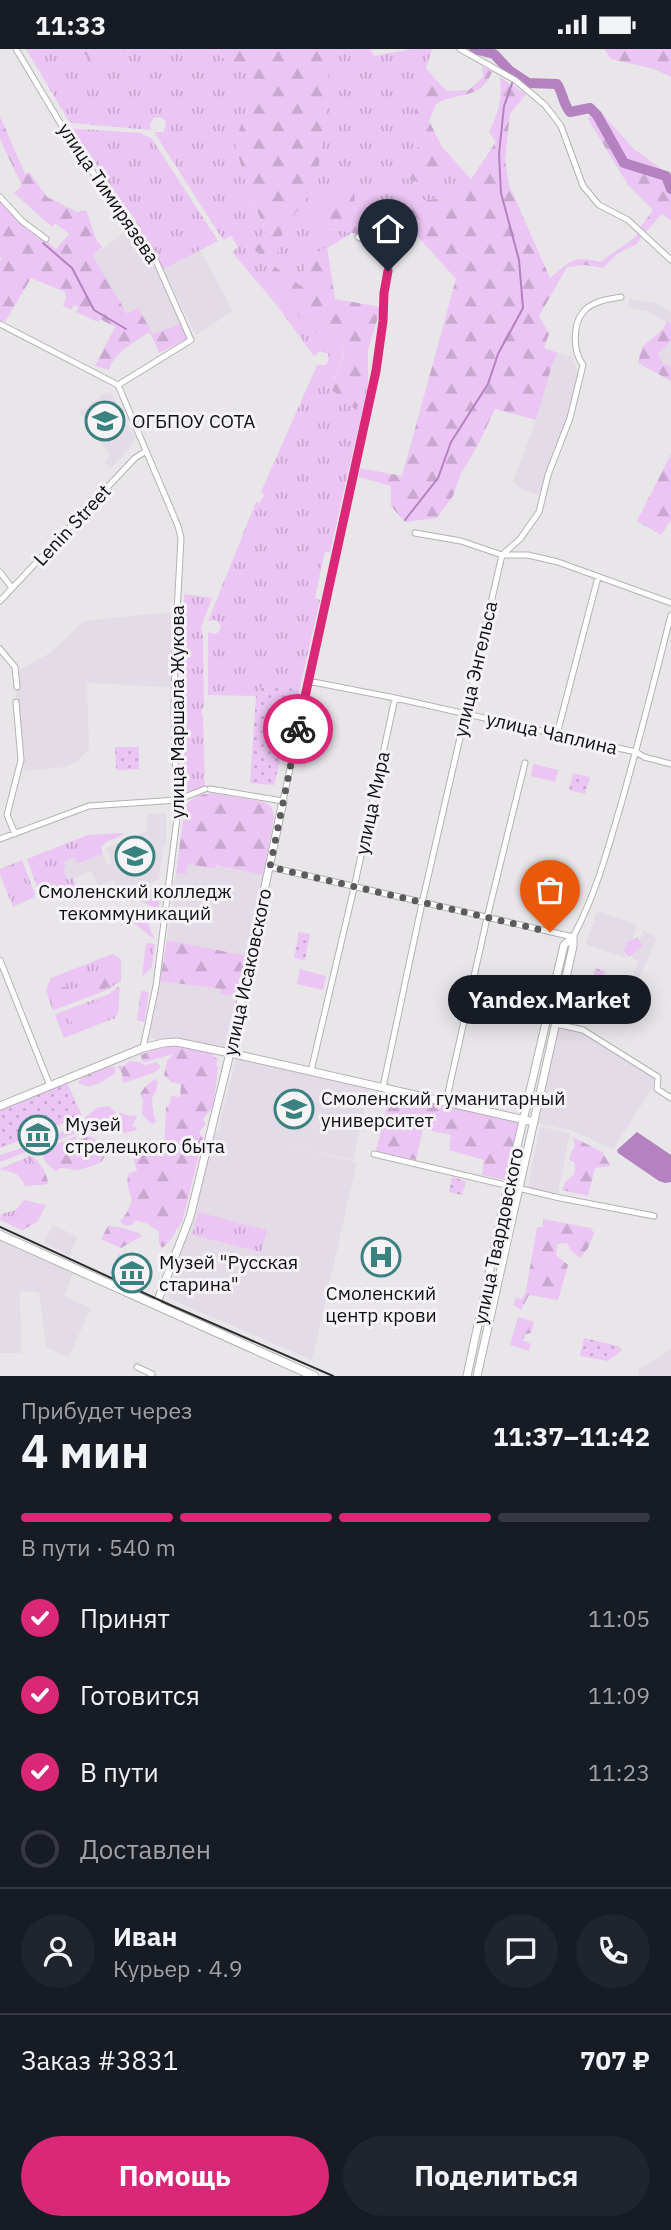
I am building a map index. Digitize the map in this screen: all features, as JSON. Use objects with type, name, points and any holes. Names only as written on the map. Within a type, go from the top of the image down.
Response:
[{"type":"main road","points":[[0,1235],[314,1376]]},
{"type":"street","name":"улица Тимирязева","points":[[16,49],[102,186],[152,251],[191,340],[118,385]]},
{"type":"street","points":[[460,49],[515,80],[545,105],[561,126],[583,186],[599,205],[628,220],[671,260]]},
{"type":"street","points":[[0,197],[22,221],[46,239]]},
{"type":"street","name":"улица Исаковского","points":[[156,1305],[190,1217],[230,1053],[376,371],[389,268],[380,247],[358,237]]},
{"type":"street","points":[[502,555],[520,539],[539,512],[548,475],[570,418],[583,365],[577,357],[575,334],[583,311],[600,300],[621,297]]},
{"type":"street","points":[[0,324],[118,385]]},
{"type":"street","name":"улица Маршала Жукова","points":[[118,385],[181,538],[175,650],[177,818],[156,986],[143,1048]]},
{"type":"street","name":"Lenin Street","points":[[0,601],[135,459],[146,451]]},
{"type":"street","points":[[415,533],[461,541],[502,555],[528,555],[558,562],[671,603]]},
{"type":"street","name":"улица Энгельса","points":[[383,1087],[422,903],[502,555]]},
{"type":"street","points":[[0,572],[12,589]]},
{"type":"street","points":[[557,734],[598,577]]},
{"type":"street","name":"улица Твардовского","points":[[467,1376],[564,945],[573,937],[588,909],[599,878],[636,752],[671,615]]},
{"type":"street","points":[[0,649],[15,667],[17,687]]},
{"type":"street","name":"улица Чаплина","points":[[308,681],[636,752],[644,757],[671,764]]},
{"type":"street","name":"улица Мира","points":[[311,1071],[395,698]]},
{"type":"street","points":[[15,834],[7,815],[22,760],[16,702]]},
{"type":"street","points":[[446,1102],[525,763]]},
{"type":"street","points":[[0,839],[99,804],[177,800],[207,789],[283,801]]},
{"type":"street","points":[[270,867],[573,937]]},
{"type":"street","name":"улица Твардовского","points":[[477,1376],[573,937]]},
{"type":"street","points":[[0,960],[50,1086]]},
{"type":"street","points":[[556,1024],[583,1030],[658,1077],[657,1089],[671,1098]]},
{"type":"street","points":[[0,1106],[143,1048],[177,1042],[534,1122]]},
{"type":"street","points":[[374,1154],[654,1216]]},
{"type":"street","points":[[485,1293],[495,1296]]},
{"type":"street","points":[[137,1367],[152,1374],[151,1376]]},
{"type":"shaded area","points":[[129,229],[164,282],[182,323],[153,334],[127,314],[93,256]]},
{"type":"shaded area","points":[[200,249],[233,311],[196,335],[163,269]]},
{"type":"shaded area","points":[[629,299],[655,303],[671,312],[671,324],[647,311],[628,307]]},
{"type":"shaded area","points":[[671,341],[671,367],[663,363],[658,354]]},
{"type":"shaded area","points":[[558,353],[573,357],[578,373],[568,417],[541,495],[522,490],[513,482]]},
{"type":"shaded area","name":"ОГБПОУ СОТА","points":[[111,392],[129,430],[135,436],[131,447],[111,468],[104,462],[110,456],[80,412],[105,393]]},
{"type":"shaded area","points":[[173,612],[172,687],[87,683],[89,749],[77,762],[65,767],[24,771],[14,673],[50,653],[84,621]]},
{"type":"shaded area","name":"Смоленский колледж текоммуникаций","points":[[166,813],[166,846],[163,846],[159,879],[119,897],[114,880],[98,886],[91,871],[67,881],[63,862],[74,857],[77,864],[103,854],[107,865],[112,863],[106,848],[147,831],[147,814]]},
{"type":"shaded area","points":[[188,864],[214,869],[215,865],[263,875],[247,956],[167,940],[176,873],[186,874]]},
{"type":"shaded area","points":[[597,911],[637,925],[626,958],[586,944]]},
{"type":"shaded area","points":[[643,930],[657,938],[638,980],[632,976],[638,962],[632,958]]},
{"type":"shaded area","points":[[160,981],[221,989],[221,994],[239,997],[228,1045],[222,1048],[151,1037]]},
{"type":"shaded area","points":[[558,1029],[581,1032],[655,1078],[653,1087],[613,1149],[573,1131],[537,1123]]},
{"type":"shaded area","points":[[236,1059],[369,1088],[353,1160],[260,1140],[357,1162],[312,1360],[168,1298],[218,1131]]},
{"type":"shaded area","points":[[540,1127],[570,1133],[558,1193],[528,1187]]},
{"type":"shaded area","points":[[637,1132],[671,1155],[671,1182],[659,1181],[618,1153],[617,1150]]},
{"type":"shaded area","points":[[53,1225],[78,1237],[69,1256],[44,1243]]},
{"type":"shaded area","points":[[0,1241],[73,1273],[64,1296],[91,1308],[68,1358],[46,1347],[39,1292],[20,1292],[21,1353],[0,1353]]},
{"type":"shaded area","points":[[671,1349],[671,1376],[639,1376],[638,1370]]},
{"type":"green space","points":[[26,49],[80,49],[97,65],[130,49],[207,49],[256,80],[235,143],[247,187],[266,233],[273,266],[284,228],[317,185],[331,49],[370,49],[374,56],[412,49],[432,49],[426,68],[437,81],[422,83],[414,115],[420,127],[419,144],[414,155],[401,166],[442,181],[453,159],[471,179],[450,197],[420,201],[401,218],[372,215],[331,194],[323,204],[311,211],[316,224],[351,232],[349,235],[310,258],[302,287],[274,267],[295,311],[312,334],[330,327],[339,341],[342,357],[334,378],[355,409],[368,385],[330,552],[325,552],[315,598],[320,600],[300,687],[264,683],[256,696],[208,695],[208,632],[219,632],[221,626],[216,620],[208,621],[256,502],[260,503],[264,495],[261,492],[317,365],[326,365],[328,354],[320,351],[314,356],[275,303],[232,252],[238,247],[231,236],[223,240],[154,132],[163,132],[165,120],[160,117],[153,118],[151,130],[70,123]]},
{"type":"green space","points":[[80,49],[130,49],[97,66]]},
{"type":"green space","points":[[207,49],[331,49],[317,185],[284,228],[274,266],[301,286],[309,258],[327,246],[335,299],[381,307],[368,350],[368,385],[356,410],[332,390],[343,359],[338,339],[330,327],[312,334],[267,274],[273,266],[249,245],[266,232],[247,187],[235,143],[256,80]]},
{"type":"green space","points":[[604,49],[671,49],[671,77],[654,69],[611,59]]},
{"type":"green space","points":[[482,66],[492,72],[487,81],[475,91],[436,104],[429,121],[442,147],[453,159],[442,181],[426,184],[403,178],[401,166],[414,155],[419,144],[420,127],[414,115],[422,82],[437,81],[447,91],[469,90],[483,77]]},
{"type":"green space","points":[[500,77],[526,94],[510,114],[505,160],[509,185],[550,278],[572,261],[584,259],[601,262],[638,233],[642,236],[637,244],[617,254],[603,268],[585,265],[567,267],[539,316],[549,334],[544,348],[558,353],[536,420],[495,409],[461,473],[453,496],[437,518],[405,522],[391,506],[391,486],[359,477],[360,468],[402,476],[456,279],[401,218],[420,201],[450,197],[471,179],[496,142],[489,132],[499,105]]},
{"type":"green space","points":[[595,106],[634,149],[671,176],[671,221],[662,214],[645,233],[640,228],[653,210],[628,185],[588,119]]},
{"type":"green space","points":[[0,116],[25,174],[30,173],[47,197],[77,212],[86,210],[102,247],[93,256],[127,314],[138,308],[153,334],[182,323],[187,339],[159,353],[151,334],[148,333],[120,353],[109,370],[95,366],[115,327],[76,312],[79,307],[74,305],[71,310],[63,306],[65,292],[31,278],[5,322],[0,320],[0,202],[20,222],[56,249],[69,234],[55,223],[52,227],[14,193],[22,186],[0,139]]},
{"type":"green space","points":[[66,128],[141,133],[152,139],[218,241],[163,269],[135,224],[136,220],[118,197],[115,199],[100,179],[103,174],[91,157],[86,159]]},
{"type":"green space","points":[[354,191],[355,205],[372,215],[359,235],[316,225],[311,211],[323,204],[331,194]]},
{"type":"green space","points":[[667,321],[671,324],[671,341],[658,354],[663,363],[671,367],[671,381],[638,363],[642,347],[663,329]]},
{"type":"green space","points":[[671,454],[671,520],[661,535],[637,521]]},
{"type":"green space","points":[[184,594],[212,598],[201,627],[205,788],[182,792]]},
{"type":"green space","points":[[264,683],[300,687],[274,785],[250,783],[256,696]]},
{"type":"green space","points":[[115,747],[139,747],[139,769],[116,770]]},
{"type":"green space","points":[[533,764],[558,770],[555,782],[531,776]]},
{"type":"green space","points":[[573,773],[590,777],[585,794],[569,790]]},
{"type":"green space","points":[[212,793],[264,802],[272,807],[274,818],[263,875],[216,865],[215,869],[188,864],[186,874],[176,873],[185,806],[190,800]]},
{"type":"green space","points":[[125,834],[101,847],[103,854],[77,864],[74,857],[64,862],[66,868],[63,870],[67,880],[73,878],[78,893],[72,895],[60,889],[39,892],[27,859],[88,835]]},
{"type":"green space","points":[[22,860],[35,894],[13,907],[0,869]]},
{"type":"green space","points":[[162,886],[158,909],[137,900],[132,902],[131,898]]},
{"type":"green space","points":[[140,911],[144,914],[155,940],[126,917]]},
{"type":"green space","points":[[299,932],[310,934],[305,960],[294,958]]},
{"type":"green space","points":[[638,937],[642,945],[629,957],[624,951],[627,942]]},
{"type":"green space","points":[[167,940],[247,956],[239,997],[221,994],[221,989],[160,981]]},
{"type":"green space","points":[[146,943],[155,944],[152,967],[142,977]]},
{"type":"green space","points":[[112,954],[121,959],[121,981],[107,990],[52,1009],[46,990],[51,978]]},
{"type":"green space","points":[[595,968],[605,971],[599,996],[589,993]]},
{"type":"green space","points":[[300,969],[326,976],[323,990],[297,984]]},
{"type":"green space","points":[[104,971],[117,972],[118,979],[104,989],[77,998],[72,988],[85,988],[87,981],[100,980],[98,974]]},
{"type":"green space","points":[[60,976],[63,978],[56,983],[55,988],[68,989],[61,995],[62,999],[56,1006],[53,1006],[47,989],[53,979]]},
{"type":"green space","points":[[118,987],[118,1013],[115,1018],[64,1038],[56,1014],[109,994]]},
{"type":"green space","points":[[141,991],[149,992],[144,1022],[137,1020]]},
{"type":"green space","points":[[99,1001],[104,1017],[74,1028],[68,1013]]},
{"type":"green space","points":[[173,1046],[211,1053],[218,1060],[218,1067],[212,1105],[203,1119],[206,1124],[199,1132],[203,1139],[182,1222],[162,1248],[159,1232],[148,1224],[135,1220],[132,1225],[125,1226],[120,1221],[130,1206],[129,1173],[137,1171],[132,1153],[145,1140],[153,1141],[164,1150],[166,1107],[170,1104],[171,1096],[180,1097],[181,1084],[171,1082],[164,1075],[167,1061],[174,1054],[144,1062],[141,1055]]},
{"type":"green space","points":[[129,1061],[145,1065],[157,1062],[160,1066],[153,1073],[123,1083],[122,1073],[117,1066],[124,1066]]},
{"type":"green space","points":[[109,1066],[115,1067],[115,1074],[102,1082],[93,1086],[78,1083],[81,1078]]},
{"type":"green space","points":[[155,1079],[158,1082],[152,1098],[156,1122],[153,1124],[142,1114],[143,1100],[140,1094]]},
{"type":"green space","points":[[67,1082],[82,1116],[0,1148],[0,1108]]},
{"type":"green space","points":[[390,1093],[520,1120],[505,1180],[482,1175],[484,1160],[449,1150],[451,1135],[423,1129],[416,1160],[376,1151]]},
{"type":"green space","points":[[109,1106],[116,1113],[106,1124],[103,1120],[89,1123],[85,1121],[96,1108]]},
{"type":"green space","points":[[119,1112],[137,1117],[132,1126],[137,1130],[125,1133],[116,1129],[122,1121]]},
{"type":"green space","points":[[77,1125],[79,1132],[0,1162],[0,1155]]},
{"type":"green space","points":[[82,1135],[90,1136],[99,1144],[106,1154],[102,1161],[78,1170],[61,1168],[56,1171],[48,1165],[43,1150],[77,1136],[74,1145],[78,1146]]},
{"type":"green space","points":[[573,1137],[602,1152],[611,1166],[595,1168],[588,1196],[562,1190],[565,1182],[574,1175],[575,1163],[570,1160],[575,1147]]},
{"type":"green space","points":[[28,1156],[34,1157],[41,1166],[48,1184],[39,1185],[36,1176],[38,1167]]},
{"type":"green space","points":[[30,1156],[42,1168],[48,1184],[25,1186],[16,1174],[1,1170]]},
{"type":"green space","points":[[452,1177],[466,1181],[462,1195],[449,1192]]},
{"type":"green space","points":[[24,1200],[46,1205],[37,1222],[22,1230],[0,1220],[1,1214],[16,1210]]},
{"type":"green space","points":[[39,1204],[46,1205],[37,1222],[22,1230],[10,1225],[11,1218],[28,1224],[39,1214]]},
{"type":"green space","points":[[198,1212],[267,1230],[261,1252],[192,1235]]},
{"type":"green space","points":[[543,1219],[591,1228],[594,1233],[580,1258],[571,1251],[567,1243],[557,1244],[556,1255],[568,1265],[558,1300],[529,1295],[521,1310],[514,1305],[515,1298],[522,1299],[526,1291],[537,1227],[543,1227]]},
{"type":"green space","points":[[108,1226],[131,1230],[142,1236],[121,1248],[101,1239]]},
{"type":"green space","points":[[119,1254],[148,1269],[146,1271],[124,1263],[119,1275],[113,1276],[110,1273]]},
{"type":"green space","points":[[518,1317],[534,1322],[531,1333],[525,1334],[523,1340],[531,1344],[529,1351],[510,1345]]},
{"type":"green space","points":[[584,1338],[619,1346],[622,1350],[608,1361],[580,1356]]},
{"type":"waterway","points":[[474,49],[494,54],[510,71],[528,83],[557,84],[570,112],[590,108],[597,115],[624,163],[666,176],[671,189]]},
{"type":"waterway","points":[[405,520],[438,478],[451,442],[488,384],[498,354],[523,308],[519,260],[501,193],[499,154],[504,106],[513,81]]},
{"type":"waterway","points":[[43,243],[72,268],[94,310],[126,329]]},
{"type":"tram line","points":[[0,1227],[333,1376]]},
{"type":"way so far","points":[[298,729],[270,867],[550,932]]},
{"type":"place","name":"ОГБПОУ СОТА","points":[[105,421]]},
{"type":"place","name":"Смоленский колледж текоммуникаций","points":[[135,856]]},
{"type":"place","name":"Yandex.Market","points":[[550,932]]},
{"type":"place","name":"Смоленский гуманитарный университет","points":[[294,1109]]},
{"type":"place","name":"Музей стрелецкого быта","points":[[38,1135]]},
{"type":"place","name":"Смоленский центр крови","points":[[381,1257]]},
{"type":"place","name":"Музей \"Русская старина\"","points":[[132,1273]]},
{"type":"route","points":[[298,729],[376,371],[388,271]]}]
